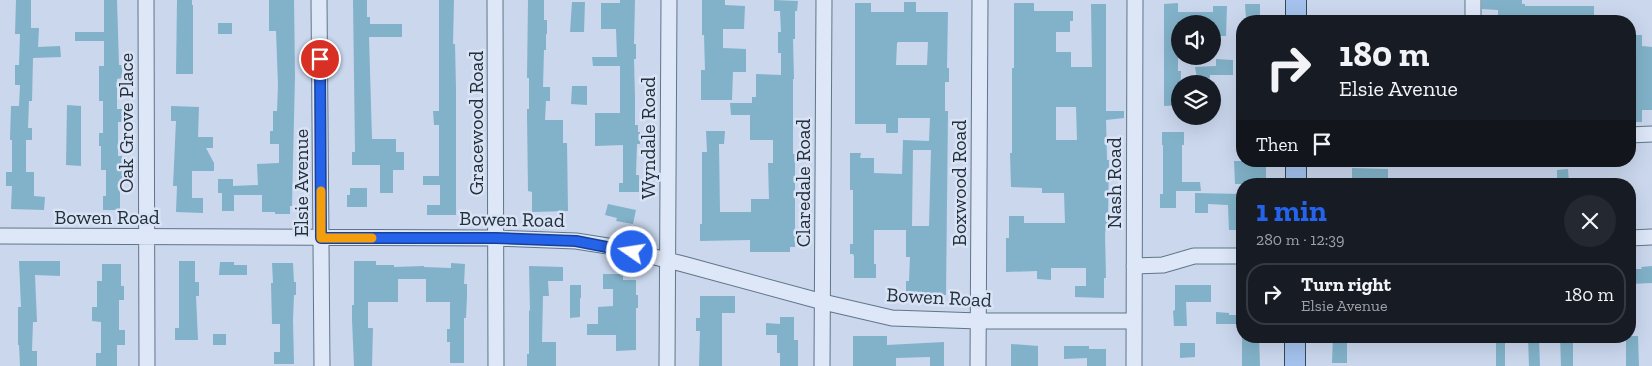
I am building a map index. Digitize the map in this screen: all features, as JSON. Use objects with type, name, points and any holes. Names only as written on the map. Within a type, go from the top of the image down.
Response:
[{"type":"main road","points":[[1296,0],[1296,15]]},
{"type":"main road","points":[[1295,343],[1295,366]]},
{"type":"street","name":"Oak Grove Place","points":[[146,0],[147,366]]},
{"type":"street","name":"Elsie Avenue","points":[[319,0],[322,366]]},
{"type":"street","name":"Gracewood Road","points":[[495,0],[496,366]]},
{"type":"street","name":"Wyndale Road","points":[[667,366],[669,0]]},
{"type":"street","name":"Claredale Road","points":[[822,366],[824,0]]},
{"type":"street","name":"Boxwood Road","points":[[978,366],[980,0]]},
{"type":"street","name":"Nash Road","points":[[1134,366],[1135,0]]},
{"type":"street","points":[[1473,0],[1473,15]]},
{"type":"street","points":[[1636,135],[1652,134]]},
{"type":"street","name":"Bowen Road","points":[[0,236],[496,238],[576,241],[614,247],[823,302],[892,318],[979,321],[1134,321]]},
{"type":"street","points":[[1636,238],[1652,237]]},
{"type":"street","points":[[1134,266],[1163,265],[1194,256],[1236,256]]},
{"type":"building","points":[[16,0],[31,0],[31,28],[39,28],[38,47],[60,46],[61,57],[33,58],[32,101],[29,101],[28,128],[32,128],[32,140],[26,140],[26,172],[34,172],[34,196],[45,197],[44,210],[11,209],[12,186],[6,186],[6,172],[12,172],[12,140],[10,140],[11,106],[19,106],[20,85],[15,85],[15,65],[19,65],[20,34],[15,34]]},
{"type":"building","points":[[104,0],[117,0],[119,65],[122,65],[122,78],[117,79],[117,109],[123,109],[122,122],[118,122],[118,156],[122,156],[123,178],[123,192],[120,192],[120,210],[103,210],[103,196],[106,196],[106,170],[101,170],[101,146],[99,146],[99,133],[103,133],[103,101],[99,101],[99,66],[104,66],[104,41],[75,41],[75,32],[104,32]]},
{"type":"building","points":[[177,0],[192,0],[193,74],[176,74]]},
{"type":"building","points":[[269,0],[294,0],[295,75],[292,206],[290,206],[290,214],[262,212],[262,195],[234,195],[234,211],[222,211],[222,193],[218,193],[218,179],[233,179],[233,186],[258,185],[257,164],[279,163],[279,144],[270,144],[270,131],[273,131],[273,111],[277,111],[278,85],[276,31],[269,31]]},
{"type":"building","points":[[353,0],[367,0],[367,17],[370,17],[370,24],[402,24],[402,37],[369,37],[372,139],[396,139],[396,152],[404,152],[404,170],[393,170],[393,193],[380,193],[380,165],[352,165],[352,152],[355,152]]},
{"type":"building","points":[[439,0],[454,0],[456,215],[427,215],[427,205],[440,205],[440,185],[423,185],[423,176],[439,176],[439,125],[434,125],[433,111],[439,111]]},
{"type":"building","points":[[528,0],[544,0],[544,20],[547,20],[547,34],[546,50],[544,50],[543,87],[550,87],[550,101],[546,101],[545,120],[563,120],[563,143],[567,143],[568,211],[532,212],[532,192],[528,191]]},
{"type":"building","points":[[620,0],[635,0],[635,125],[638,125],[638,132],[640,132],[640,144],[637,144],[636,175],[639,175],[639,192],[619,192],[619,183],[623,183],[623,145],[595,146],[595,113],[620,113],[620,66],[593,66],[592,57],[617,57],[616,29],[601,29],[601,3],[620,3]]},
{"type":"building","points":[[702,0],[725,0],[725,5],[745,6],[744,29],[723,29],[723,48],[746,49],[746,72],[733,72],[732,100],[701,100],[701,70],[705,70]]},
{"type":"building","points":[[774,0],[798,1],[797,11],[795,11],[795,39],[793,39],[795,247],[790,247],[790,252],[750,252],[750,240],[700,241],[700,224],[702,224],[702,152],[707,152],[706,131],[725,131],[724,144],[719,144],[720,212],[751,212],[751,199],[769,199],[768,163],[773,163],[773,140],[750,140],[750,115],[731,115],[730,103],[752,103],[752,97],[756,97],[756,74],[781,75],[781,53],[778,53],[778,32],[781,32],[780,11],[774,11]]},
{"type":"building","points":[[1482,0],[1522,0],[1522,4],[1525,4],[1525,6],[1594,6],[1594,15],[1498,15],[1498,10],[1482,9]]},
{"type":"building","points":[[572,2],[585,2],[584,32],[570,32]]},
{"type":"building","points":[[904,2],[916,2],[916,12],[948,12],[947,68],[949,68],[949,82],[945,82],[945,111],[948,111],[946,295],[906,294],[906,281],[909,281],[910,257],[906,257],[906,230],[874,230],[876,278],[854,278],[854,256],[850,254],[850,244],[853,244],[853,190],[850,190],[850,153],[861,153],[860,158],[874,158],[874,173],[902,174],[903,140],[929,141],[930,118],[898,118],[898,133],[886,133],[886,124],[855,124],[855,3],[871,3],[871,12],[904,12]],"holes":[[[898,42],[928,42],[927,65],[896,65]],[[913,150],[931,150],[929,226],[912,226]]]},
{"type":"building","points":[[1014,3],[1034,3],[1034,11],[1073,11],[1073,21],[1070,21],[1070,32],[1056,32],[1056,52],[1071,52],[1071,67],[1092,67],[1091,4],[1106,4],[1106,111],[1124,111],[1124,118],[1106,120],[1107,160],[1109,160],[1109,228],[1106,228],[1105,233],[1106,278],[1104,278],[1104,298],[1075,297],[1075,286],[1086,286],[1086,268],[1051,268],[1051,280],[1037,279],[1037,271],[1006,272],[1006,238],[1009,238],[1009,216],[1024,216],[1024,223],[1065,223],[1064,193],[1042,193],[1042,188],[1011,187],[1012,68],[1014,68]],"holes":[[[1056,107],[1076,107],[1077,140],[1056,140]]]},
{"type":"building","points":[[1178,3],[1178,12],[1213,12],[1213,6],[1227,6],[1226,36],[1221,36],[1221,15],[1171,15],[1171,65],[1178,65],[1178,71],[1181,71],[1181,75],[1171,75],[1171,106],[1164,106],[1164,4]]},
{"type":"building","points":[[1245,4],[1260,4],[1260,15],[1246,15]]},
{"type":"building","points":[[218,23],[232,23],[232,34],[218,34]]},
{"type":"building","points":[[1636,35],[1642,35],[1642,46],[1652,47],[1652,110],[1642,110],[1642,122],[1636,122]]},
{"type":"building","points":[[1221,59],[1233,60],[1233,75],[1196,75],[1195,67],[1221,65]]},
{"type":"building","points":[[572,86],[587,86],[587,105],[571,104]]},
{"type":"building","points":[[67,105],[81,106],[81,166],[66,165]]},
{"type":"building","points":[[171,106],[199,107],[198,137],[213,137],[213,148],[206,148],[214,163],[214,171],[192,171],[192,198],[203,198],[203,213],[176,212],[177,186],[173,186],[176,121],[171,121]]},
{"type":"building","points":[[1162,132],[1184,132],[1182,182],[1200,182],[1201,191],[1176,191],[1176,208],[1160,208],[1160,194],[1163,194]]},
{"type":"building","points":[[1234,161],[1236,161],[1236,167],[1266,167],[1266,178],[1236,178],[1235,184]]},
{"type":"building","points":[[1352,168],[1388,169],[1388,178],[1352,178]]},
{"type":"building","points":[[1568,169],[1569,178],[1557,178],[1557,170]]},
{"type":"building","points":[[350,188],[367,188],[367,207],[347,207],[347,195],[350,195]]},
{"type":"building","points":[[1195,193],[1236,194],[1236,230],[1229,230],[1228,205],[1208,204],[1208,213],[1195,213]]},
{"type":"building","points":[[608,204],[636,210],[633,224],[616,221],[617,218],[605,215]]},
{"type":"building","points":[[19,261],[60,261],[60,276],[35,275],[37,322],[33,322],[32,351],[37,351],[37,366],[20,366],[18,345],[18,307],[21,307]]},
{"type":"building","points":[[179,261],[195,261],[195,282],[199,282],[199,296],[196,296],[198,340],[175,340],[175,328],[179,328]]},
{"type":"building","points":[[354,261],[376,261],[376,265],[394,265],[394,267],[424,266],[451,268],[451,263],[465,264],[464,284],[467,284],[467,296],[466,318],[464,318],[464,363],[450,363],[450,342],[447,342],[447,329],[450,329],[450,302],[426,302],[426,279],[398,279],[398,302],[368,302],[368,328],[373,328],[372,366],[354,366],[352,305],[354,305]]},
{"type":"building","points":[[220,262],[234,262],[234,265],[247,265],[247,275],[219,275]]},
{"type":"building","points":[[272,263],[293,263],[294,282],[296,282],[293,320],[294,364],[274,364],[274,352],[280,352],[280,324],[272,324]]},
{"type":"building","points":[[102,264],[121,264],[121,286],[124,286],[124,300],[119,300],[119,330],[125,330],[125,345],[117,345],[117,366],[96,366],[96,353],[101,353],[101,322],[92,321],[92,307],[97,307],[97,281],[102,281]]},
{"type":"building","points":[[529,266],[563,267],[563,281],[548,281],[549,296],[543,296],[542,342],[556,342],[556,366],[527,366],[530,311]]},
{"type":"building","points":[[1652,266],[1652,283],[1636,284],[1636,269],[1642,269],[1641,267]]},
{"type":"building","points":[[603,274],[623,274],[623,280],[636,280],[638,308],[636,308],[636,350],[616,351],[616,335],[587,335],[587,324],[598,324],[598,307],[613,306],[613,289],[603,289]]},
{"type":"building","points":[[570,285],[581,285],[580,317],[570,318]]},
{"type":"building","points":[[1175,285],[1211,285],[1211,302],[1186,302],[1187,326],[1174,326]]},
{"type":"building","points":[[700,296],[735,296],[735,313],[722,313],[722,366],[699,366],[700,331],[696,331],[696,318],[700,318]]},
{"type":"building","points":[[1216,312],[1236,315],[1236,324],[1216,324]]},
{"type":"building","points":[[780,317],[794,317],[794,340],[798,340],[798,366],[780,366],[780,353],[777,353],[777,335],[766,335],[766,323],[780,324]]},
{"type":"building","points":[[213,334],[226,334],[226,345],[213,345]]},
{"type":"building","points":[[853,336],[887,336],[887,345],[944,342],[944,366],[930,366],[930,357],[896,358],[896,366],[853,366]]},
{"type":"building","points":[[1636,336],[1638,336],[1639,366],[1626,366],[1626,343],[1636,343]]},
{"type":"building","points":[[1180,343],[1195,343],[1195,357],[1180,358]]},
{"type":"building","points":[[1242,343],[1259,343],[1260,366],[1242,366]]},
{"type":"building","points":[[1333,343],[1347,343],[1347,363],[1332,363]]},
{"type":"building","points":[[1496,343],[1505,343],[1505,366],[1496,366]]},
{"type":"building","points":[[1528,343],[1539,343],[1540,366],[1529,366]]},
{"type":"building","points":[[1560,343],[1573,343],[1573,366],[1561,366]]},
{"type":"building","points":[[1011,344],[1038,346],[1038,366],[1011,366]]},
{"type":"building","points":[[1064,346],[1089,346],[1089,349],[1106,349],[1106,366],[1087,366],[1087,358],[1064,359]]},
{"type":"slow traffic","points":[[321,191],[321,238],[372,238]]},
{"type":"route","points":[[320,59],[321,238],[496,238],[576,241],[632,252]]}]
